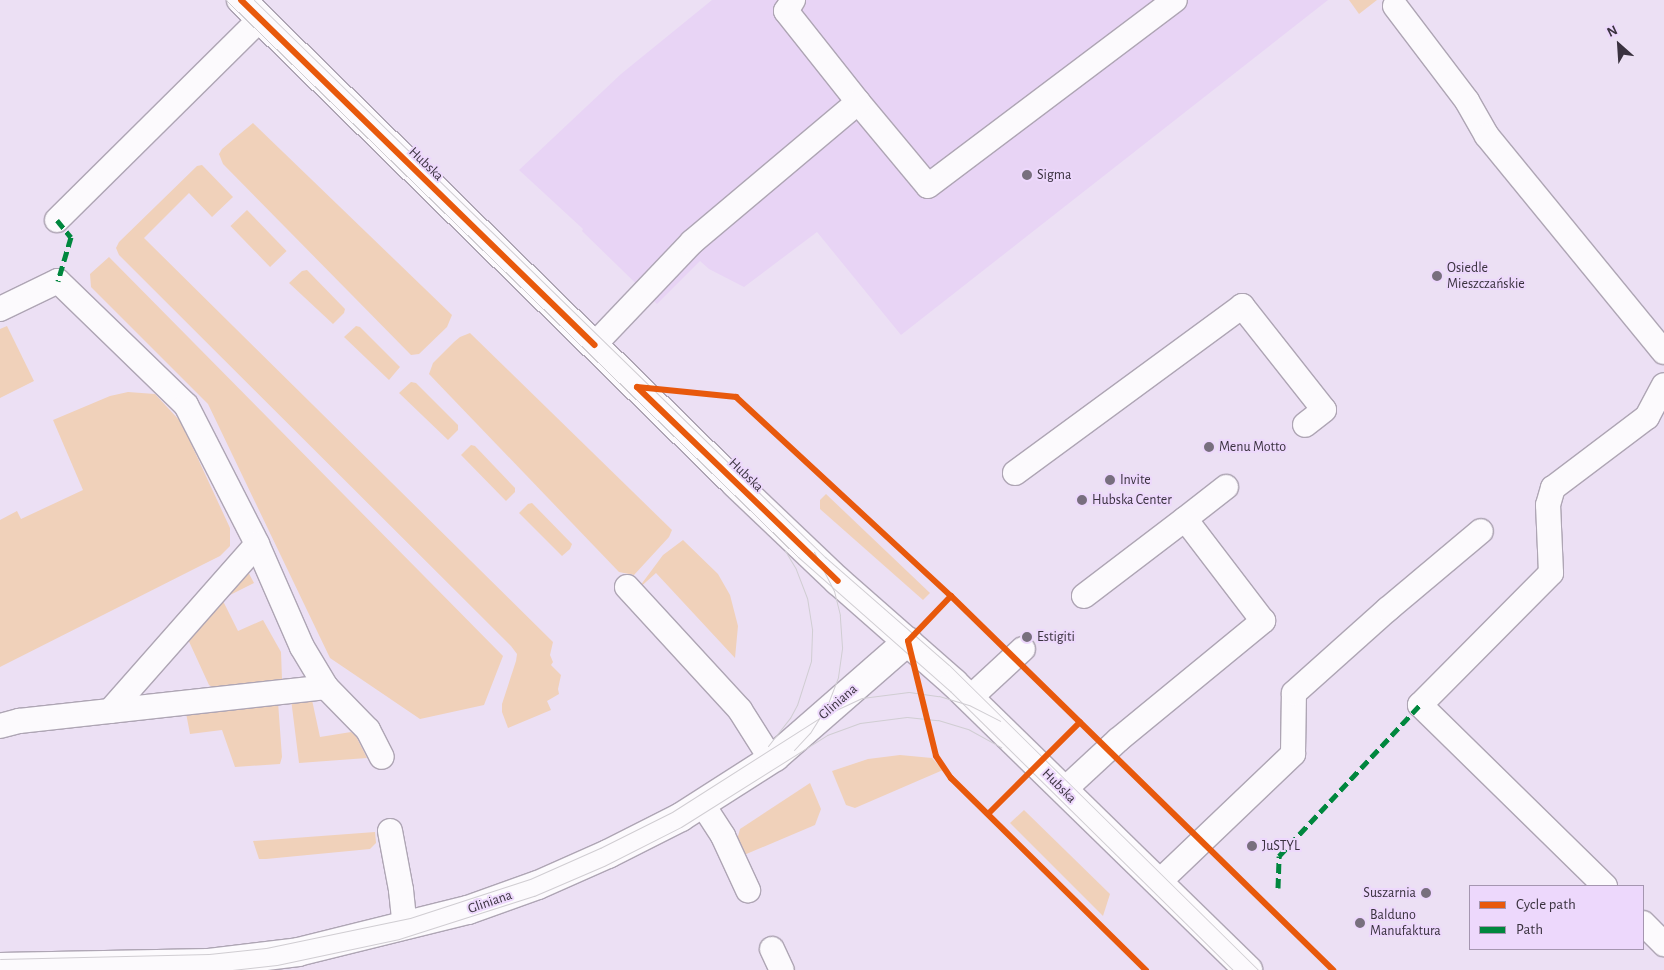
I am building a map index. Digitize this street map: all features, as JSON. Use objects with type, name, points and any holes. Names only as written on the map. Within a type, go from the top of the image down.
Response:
[{"type":"street","name":"Hubska","points":[[247,5],[838,581],[970,698],[1248,970]]},
{"type":"street","name":"Gliniana","points":[[0,967],[209,962],[244,964],[405,927],[468,910],[538,885],[608,854],[703,805],[771,759],[908,642]]},
{"type":"lane","points":[[793,0],[786,11],[928,186],[1175,0]]},
{"type":"lane","points":[[57,220],[247,5]]},
{"type":"lane","points":[[1395,6],[1467,100],[1487,136],[1664,352]]},
{"type":"lane","points":[[594,345],[692,242],[858,102]]},
{"type":"lane","points":[[0,310],[58,281],[186,405],[257,544],[302,648],[326,687],[368,730],[382,757]]},
{"type":"lane","points":[[1015,473],[1242,306],[1324,410],[1306,425]]},
{"type":"lane","points":[[1604,885],[1420,705],[1551,573],[1548,505],[1554,488],[1647,417],[1664,385]]},
{"type":"lane","points":[[1084,596],[1226,487]]},
{"type":"lane","points":[[1064,790],[1118,740],[1262,621],[1186,519]]},
{"type":"lane","points":[[1158,883],[1293,754],[1294,693],[1388,609],[1481,531]]},
{"type":"lane","points":[[110,711],[257,544]]},
{"type":"lane","points":[[627,587],[740,710],[771,759]]},
{"type":"lane","points":[[970,698],[1023,649]]},
{"type":"lane","points":[[0,726],[19,721],[326,687]]},
{"type":"lane","points":[[703,805],[723,836],[748,890]]},
{"type":"lane","points":[[390,831],[401,890],[405,927]]},
{"type":"lane","points":[[1644,924],[1664,944]]},
{"type":"shaded area","points":[[712,0],[1328,0],[901,335],[817,232],[744,287],[709,269],[700,261],[657,304],[582,231],[583,229],[519,170],[621,74]]},
{"type":"shaded area","points":[[1349,0],[1377,0],[1359,14]]},
{"type":"shaded area","points":[[253,123],[452,315],[447,327],[419,354],[411,355],[223,164],[219,154],[222,149]]},
{"type":"shaded area","points":[[202,165],[233,197],[212,217],[189,193],[144,238],[553,642],[550,655],[553,662],[551,665],[561,675],[558,689],[559,694],[547,701],[551,710],[508,728],[502,712],[502,704],[516,661],[517,654],[511,646],[119,255],[116,248],[119,242],[197,166]]},
{"type":"shaded area","points":[[247,210],[287,251],[270,267],[230,226]]},
{"type":"shaded area","points":[[109,257],[503,656],[484,705],[420,719],[330,658],[208,404],[91,287],[90,274]]},
{"type":"shaded area","points":[[307,270],[345,309],[344,313],[333,324],[289,283],[302,271]]},
{"type":"shaded area","points":[[7,326],[34,381],[0,398],[0,329]]},
{"type":"shaded area","points":[[356,326],[360,327],[400,367],[389,380],[344,337]]},
{"type":"shaded area","points":[[470,333],[672,530],[669,537],[634,575],[619,572],[429,374],[433,363],[454,342]]},
{"type":"shaded area","points":[[411,382],[416,383],[458,425],[458,430],[448,440],[399,393]]},
{"type":"shaded area","points":[[128,392],[155,394],[181,422],[230,528],[230,546],[220,556],[0,667],[0,520],[17,511],[21,519],[83,490],[53,420],[110,396]]},
{"type":"shaded area","points":[[471,445],[475,446],[515,488],[515,492],[506,501],[461,455]]},
{"type":"shaded area","points":[[826,494],[930,593],[923,600],[820,509],[820,500]]},
{"type":"shaded area","points":[[532,503],[572,544],[570,549],[562,556],[519,513],[528,504]]},
{"type":"shaded area","points":[[683,540],[718,574],[730,595],[738,626],[735,658],[656,573],[637,590],[663,555]]},
{"type":"shaded area","points":[[245,566],[254,583],[222,599],[238,631],[263,620],[281,652],[282,679],[280,683],[219,691],[209,685],[186,635]]},
{"type":"shaded area","points":[[291,699],[312,700],[320,737],[351,732],[356,736],[367,758],[299,763]]},
{"type":"shaded area","points":[[278,702],[282,757],[280,764],[235,767],[222,730],[190,734],[186,713]]},
{"type":"shaded area","points":[[900,755],[932,758],[943,770],[855,808],[846,805],[832,771],[868,759]]},
{"type":"shaded area","points":[[810,783],[821,809],[815,825],[744,855],[737,840],[740,829]]},
{"type":"shaded area","points":[[1024,810],[1110,894],[1103,916],[1010,823]]},
{"type":"shaded area","points":[[375,832],[376,843],[370,849],[266,859],[259,859],[253,841]]},
{"type":"tram line","points":[[226,0],[798,557],[950,691],[1233,970]]},
{"type":"tram line","points":[[254,0],[825,557],[949,665],[1258,970]]},
{"type":"tram line","points":[[768,746],[790,718],[797,705],[811,661],[812,629],[807,598],[796,569],[785,551]]},
{"type":"tram line","points":[[794,750],[810,733],[827,706],[838,677],[842,647],[840,615],[834,591],[814,552]]},
{"type":"tram line","points":[[0,959],[209,954],[266,948],[410,918],[530,879],[600,848],[672,812],[821,717],[862,698],[909,692],[939,696],[969,705],[1000,721]]},
{"type":"tram line","points":[[232,970],[277,965],[399,939],[534,896],[604,866],[681,827],[827,735],[860,723],[907,717],[938,720],[968,729],[1001,747]]},
{"type":"marked path","points":[[57,220],[71,237],[58,281]]},
{"type":"marked path","points":[[1278,888],[1279,856],[1420,705]]},
{"type":"cycle path","points":[[241,0],[594,345]]},
{"type":"cycle path","points":[[637,387],[736,397],[951,596],[1333,970]]},
{"type":"cycle path","points":[[637,387],[838,581]]},
{"type":"cycle path","points":[[951,596],[908,641],[936,756],[951,778],[1146,970]]},
{"type":"cycle path","points":[[988,814],[1080,722]]},
{"type":"place","name":"Sigma","points":[[1027,175]]},
{"type":"place","name":"Osiedle Mieszczańskie","points":[[1437,276]]},
{"type":"place","name":"Menu Motto","points":[[1209,447]]},
{"type":"place","name":"Invite","points":[[1110,480]]},
{"type":"place","name":"Hubska Center","points":[[1082,500]]},
{"type":"place","name":"Estigiti","points":[[1027,637]]},
{"type":"place","name":"JuSTYL","points":[[1252,846]]},
{"type":"place","name":"Suszarnia","points":[[1426,893]]},
{"type":"place","name":"Balduno Manufaktura","points":[[1360,923]]}]
